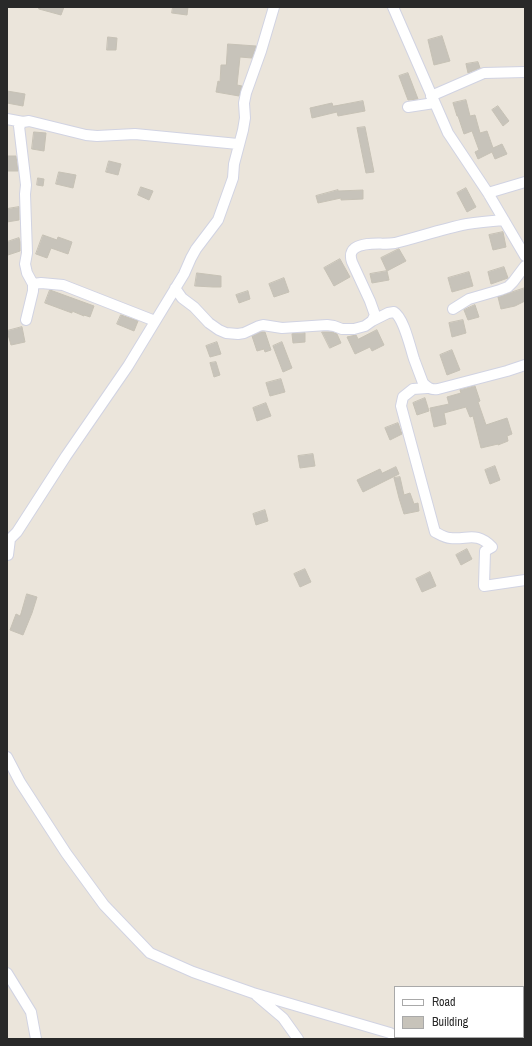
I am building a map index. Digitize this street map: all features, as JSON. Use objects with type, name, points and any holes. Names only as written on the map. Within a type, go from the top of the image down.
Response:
[{"type":"street","points":[[7,555],[10,539],[17,532],[66,456],[128,366],[184,274],[196,249],[218,220],[233,178],[238,144],[245,118],[244,103],[246,93],[261,51],[274,7]]},
{"type":"street","points":[[393,7],[448,133],[522,246],[525,256]]},
{"type":"street","points":[[408,107],[433,99],[484,73],[525,72]]},
{"type":"street","points":[[7,119],[23,122],[29,121],[86,135],[97,136],[135,134],[238,144]]},
{"type":"street","points":[[23,122],[19,126],[26,185],[27,253],[25,264],[26,273],[33,284],[26,320]]},
{"type":"street","points":[[488,193],[525,182]]},
{"type":"street","points":[[372,321],[375,315],[350,256],[355,248],[370,244],[393,243],[467,224],[504,220]]},
{"type":"street","points":[[453,309],[469,299],[500,290],[508,286],[513,282],[525,266]]},
{"type":"street","points":[[33,284],[41,283],[63,286],[155,321]]},
{"type":"street","points":[[175,288],[182,298],[194,307],[209,323],[226,333],[244,333],[263,325],[282,328],[326,325],[342,329],[354,329],[365,326],[388,313],[394,312],[397,314],[404,329],[423,383],[427,388]]},
{"type":"street","points":[[525,365],[438,389],[413,389],[403,397],[402,406],[435,532],[448,538],[474,537],[482,539],[492,547],[485,551],[484,586],[525,580]]},
{"type":"street","points":[[7,757],[20,782],[66,853],[104,905],[150,953],[193,972],[254,993],[394,1035]]},
{"type":"street","points":[[7,973],[31,1012],[36,1039]]},
{"type":"street","points":[[254,993],[283,1018],[298,1039]]},
{"type":"building","points":[[39,7],[64,7],[61,15],[39,9]]},
{"type":"building","points":[[173,7],[188,7],[187,15],[172,13]]},
{"type":"building","points":[[442,36],[450,61],[434,65],[428,40]]},
{"type":"building","points":[[108,37],[117,38],[116,50],[107,50]]},
{"type":"building","points":[[228,44],[256,46],[252,58],[240,57],[237,85],[242,86],[239,96],[216,92],[218,81],[220,82],[221,65],[226,65]]},
{"type":"building","points":[[478,62],[480,68],[468,73],[466,64]]},
{"type":"building","points":[[408,73],[418,99],[408,100],[399,76]]},
{"type":"building","points":[[7,91],[25,94],[23,106],[7,103]]},
{"type":"building","points":[[466,100],[470,116],[475,115],[480,133],[487,131],[493,148],[502,144],[507,154],[495,159],[492,152],[478,159],[475,152],[479,150],[472,131],[464,134],[453,103]]},
{"type":"building","points":[[363,101],[365,111],[338,116],[337,112],[312,118],[310,108],[332,103],[333,106]]},
{"type":"building","points":[[498,106],[509,121],[503,126],[492,110]]},
{"type":"building","points":[[365,127],[374,172],[366,173],[357,128]]},
{"type":"building","points":[[34,132],[46,133],[44,151],[32,149]]},
{"type":"building","points":[[7,156],[16,156],[18,171],[7,171]]},
{"type":"building","points":[[109,161],[121,164],[118,175],[106,172]]},
{"type":"building","points":[[59,172],[76,175],[73,188],[56,184]]},
{"type":"building","points":[[38,178],[44,179],[43,186],[37,185]]},
{"type":"building","points":[[141,187],[153,191],[149,200],[138,195]]},
{"type":"building","points":[[466,188],[476,207],[467,212],[457,193]]},
{"type":"building","points":[[338,190],[363,190],[363,199],[341,200],[341,198],[318,203],[316,196]]},
{"type":"building","points":[[19,207],[19,220],[7,222],[7,209]]},
{"type":"building","points":[[503,232],[506,247],[493,250],[489,235]]},
{"type":"building","points":[[43,235],[57,240],[58,237],[72,242],[68,254],[51,248],[47,258],[36,254]]},
{"type":"building","points":[[19,238],[20,251],[8,255],[7,242]]},
{"type":"building","points":[[399,249],[406,261],[387,271],[381,258]]},
{"type":"building","points":[[340,259],[350,277],[334,286],[324,268]]},
{"type":"building","points":[[504,267],[508,278],[491,284],[488,272]]},
{"type":"building","points":[[387,271],[389,280],[372,283],[370,274]]},
{"type":"building","points":[[469,272],[473,286],[452,292],[448,278]]},
{"type":"building","points":[[197,273],[221,276],[221,287],[195,286]]},
{"type":"building","points":[[284,278],[289,292],[274,297],[269,284]]},
{"type":"building","points":[[525,288],[525,301],[515,306],[501,309],[498,297]]},
{"type":"building","points":[[50,290],[94,306],[90,317],[72,311],[72,313],[45,303]]},
{"type":"building","points":[[248,291],[250,299],[239,303],[236,295]]},
{"type":"building","points":[[475,305],[479,317],[468,320],[464,310]]},
{"type":"building","points":[[121,315],[138,321],[134,331],[117,324]]},
{"type":"building","points":[[463,320],[466,333],[452,337],[449,323]]},
{"type":"building","points":[[22,327],[25,342],[11,345],[7,331]]},
{"type":"building","points":[[377,330],[384,345],[372,351],[370,347],[355,354],[347,337],[356,335],[358,339]]},
{"type":"building","points":[[265,332],[271,350],[265,352],[264,349],[257,351],[252,336]]},
{"type":"building","points":[[322,332],[332,332],[337,334],[341,343],[330,348]]},
{"type":"building","points":[[305,333],[305,342],[293,343],[292,334]]},
{"type":"building","points":[[217,342],[221,354],[210,357],[206,346]]},
{"type":"building","points":[[282,342],[292,368],[283,372],[273,346]]},
{"type":"building","points":[[452,350],[460,370],[447,375],[440,355]]},
{"type":"building","points":[[216,362],[220,375],[214,377],[210,363]]},
{"type":"building","points":[[281,379],[285,392],[270,396],[266,383]]},
{"type":"building","points":[[475,386],[480,401],[478,402],[486,425],[507,418],[512,434],[507,436],[508,441],[498,445],[481,448],[473,416],[470,417],[466,407],[444,413],[446,424],[434,427],[430,408],[449,404],[447,397],[461,393],[460,390]]},
{"type":"building","points":[[425,398],[429,411],[417,415],[413,403]]},
{"type":"building","points":[[266,403],[271,416],[257,421],[253,408]]},
{"type":"building","points":[[398,423],[402,434],[390,440],[385,428]]},
{"type":"building","points":[[313,454],[315,466],[300,468],[298,456]]},
{"type":"building","points":[[495,466],[500,480],[490,484],[485,470]]},
{"type":"building","points":[[396,467],[399,474],[363,492],[357,480],[380,469],[382,473]]},
{"type":"building","points":[[400,477],[404,495],[410,493],[414,504],[418,503],[419,511],[404,514],[394,478]]},
{"type":"building","points":[[265,510],[268,521],[256,525],[253,514]]},
{"type":"building","points":[[467,549],[472,559],[461,565],[456,555]]},
{"type":"building","points":[[305,569],[311,582],[300,587],[294,574]]},
{"type":"building","points":[[430,572],[436,586],[422,592],[416,579]]},
{"type":"building","points":[[27,594],[37,597],[23,635],[10,630],[16,614],[20,616]]}]
